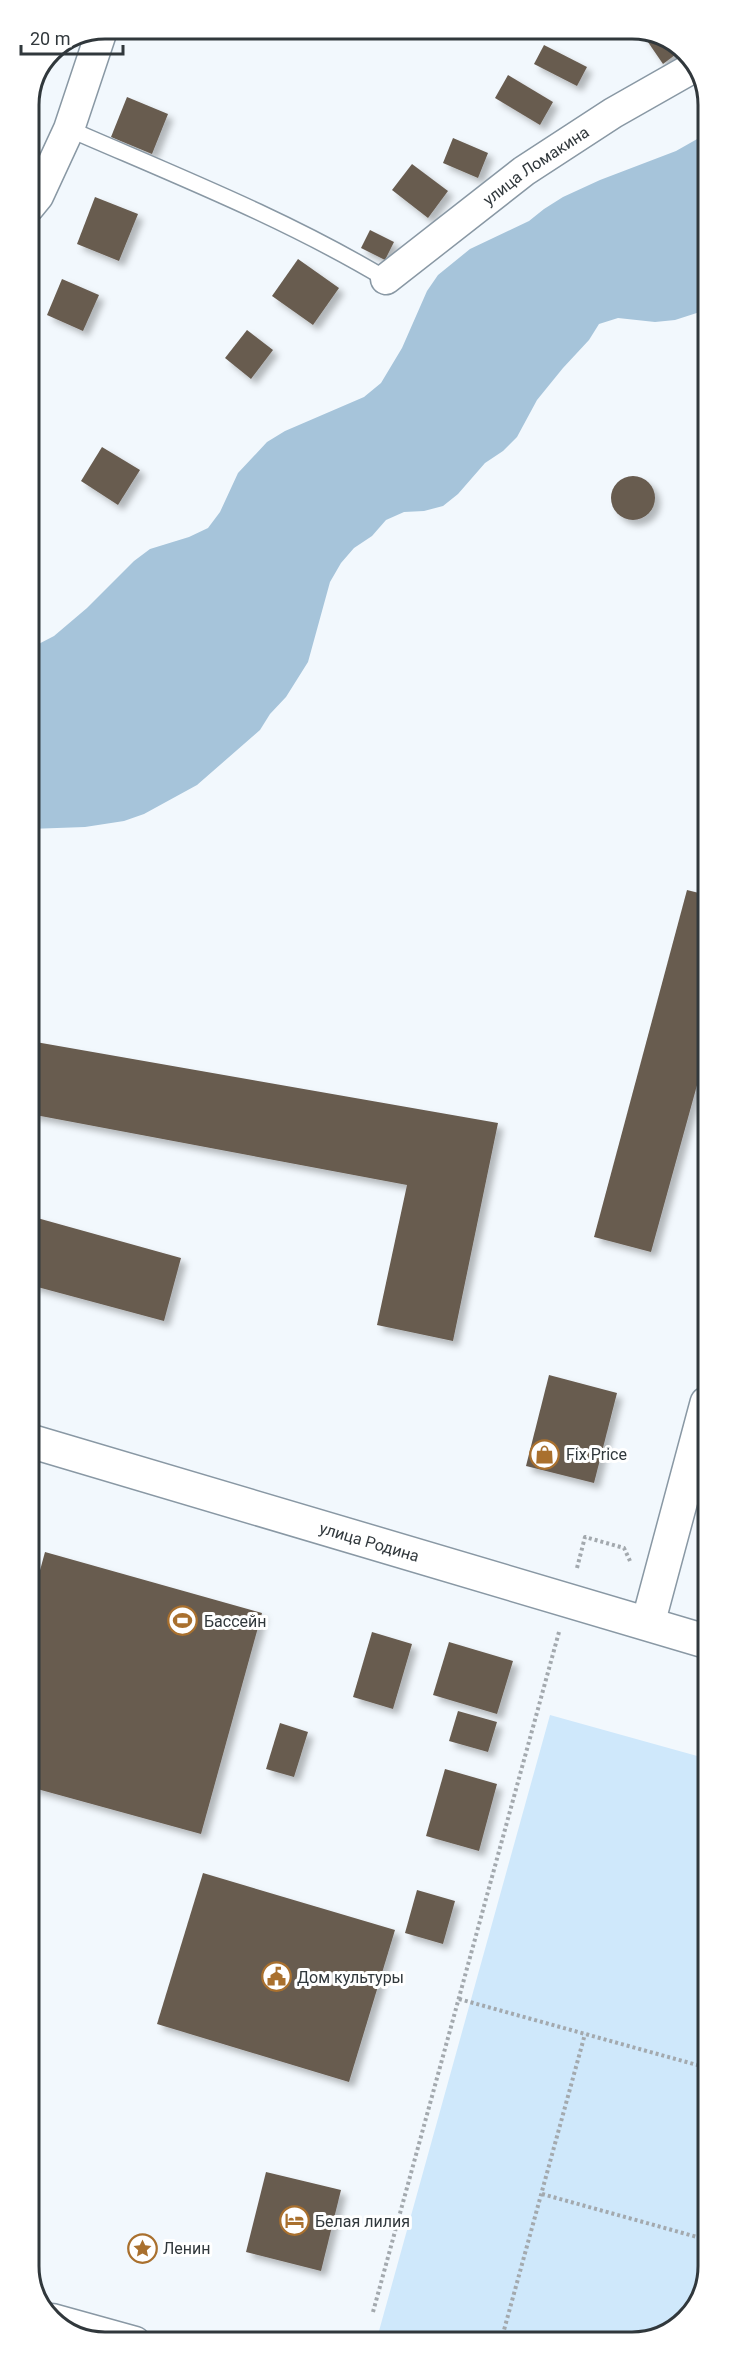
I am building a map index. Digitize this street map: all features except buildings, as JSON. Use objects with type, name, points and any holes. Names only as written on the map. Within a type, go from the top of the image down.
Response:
[{"type":"street","points":[[39,194],[69,129],[99,39]]},
{"type":"street","name":"улица Ломакина","points":[[386,279],[524,171],[613,113],[688,70]]},
{"type":"street","points":[[648,1623],[698,1440]]},
{"type":"street","name":"улица Родина","points":[[39,1444],[698,1638]]},
{"type":"street","points":[[79,2326],[96,2331]]},
{"type":"lane","points":[[69,129],[244,205],[336,249],[386,279]]},
{"type":"path","points":[[577,1568],[585,1537],[624,1548],[632,1564]]},
{"type":"path","points":[[373,2312],[560,1628]]},
{"type":"path","points":[[459,1999],[698,2065]]},
{"type":"path","points":[[504,2332],[585,2034]]},
{"type":"path","points":[[542,2194],[698,2237]]},
{"type":"shaded area","points":[[698,139],[698,313],[675,320],[655,322],[618,318],[599,324],[589,340],[537,400],[517,437],[503,451],[485,463],[458,494],[443,506],[424,511],[404,512],[386,520],[372,536],[354,548],[341,563],[330,582],[308,662],[286,697],[270,714],[260,730],[197,785],[144,814],[124,821],[85,827],[39,829],[39,644],[54,636],[87,608],[134,561],[150,549],[189,537],[208,528],[220,512],[238,473],[267,442],[285,431],[364,397],[381,383],[402,348],[427,291],[438,275],[470,249],[529,221],[563,197],[676,151]]},
{"type":"shaded area","points":[[550,1715],[698,1756],[698,2266],[697,2279],[691,2295],[679,2313],[669,2321],[641,2331],[379,2331]]},
{"type":"place","name":"Fix Price","points":[[545,1454]]},
{"type":"place","name":"Бассейн","points":[[183,1621]]},
{"type":"place","name":"Дом культуры","points":[[276,1977]]},
{"type":"place","name":"Белая лилия","points":[[294,2221]]},
{"type":"place","name":"Ленин","points":[[142,2248]]}]
